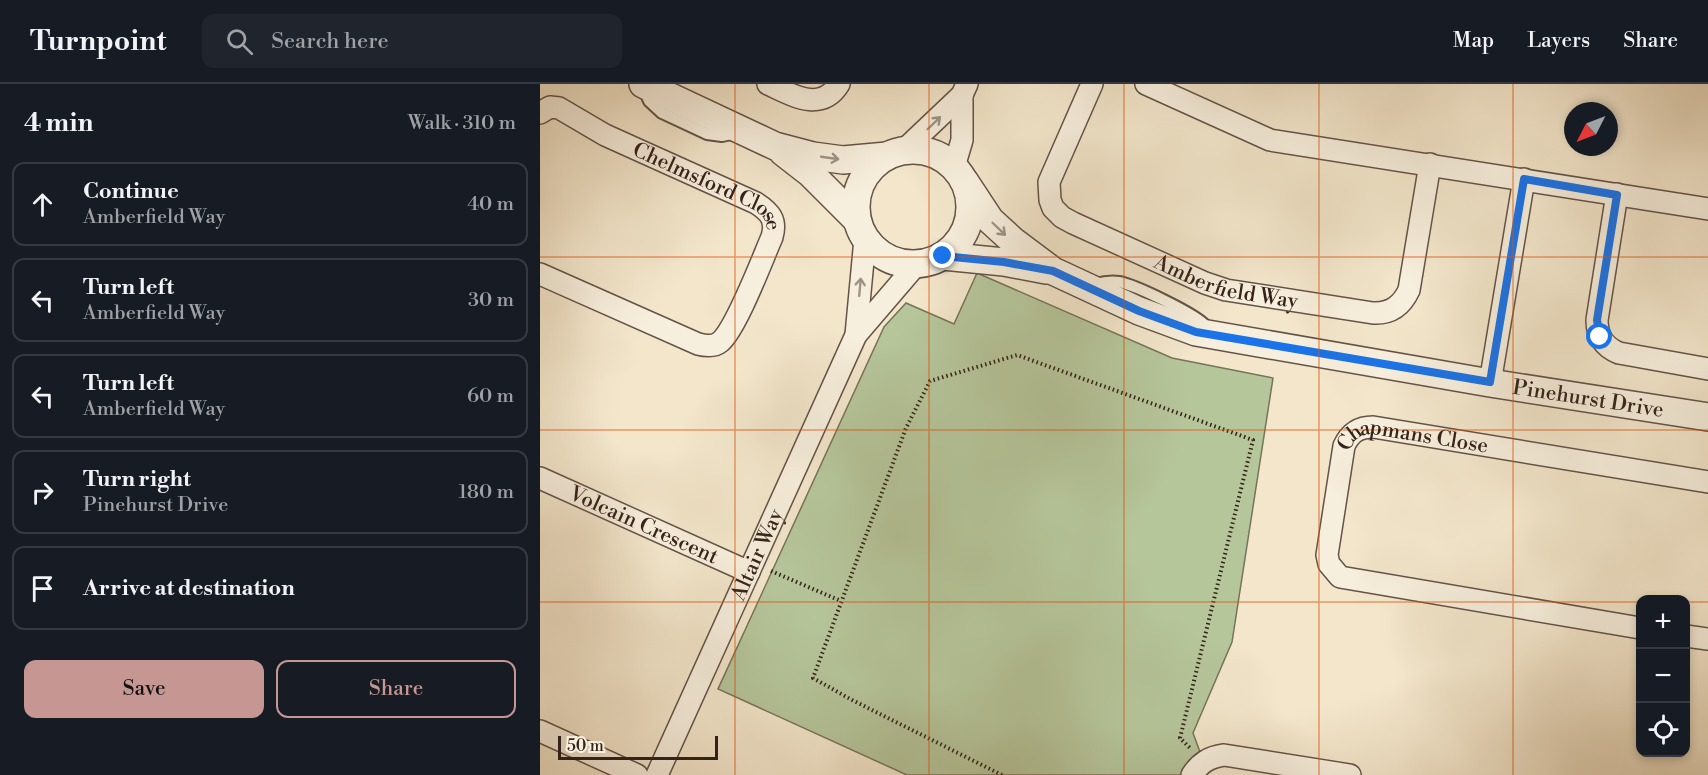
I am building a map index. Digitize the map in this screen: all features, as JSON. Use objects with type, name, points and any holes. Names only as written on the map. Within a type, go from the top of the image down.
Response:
[{"type":"street","points":[[642,84],[775,146],[813,156],[843,160],[922,151],[939,156],[959,174],[970,199],[970,218],[964,234],[952,250],[935,261],[916,265],[896,262],[878,253],[861,230],[810,173],[775,146]]},
{"type":"street","points":[[768,84],[796,97],[811,100],[826,97],[839,84]]},
{"type":"street","name":"Amberfield Way","points":[[1092,84],[1049,182],[1053,208],[1073,223],[1217,288],[1374,313],[1392,310],[1400,305],[1408,290],[1431,164]]},
{"type":"street","points":[[1146,84],[1270,140],[1708,209]]},
{"type":"street","points":[[861,230],[856,200],[862,181],[872,167],[896,153],[964,89]]},
{"type":"street","points":[[959,174],[964,89]]},
{"type":"street","name":"Chelmsford Close","points":[[540,113],[550,107],[559,108],[605,135],[756,203],[769,212],[774,225],[772,237],[733,325],[721,342],[712,346],[698,344],[540,274]]},
{"type":"street","name":"Pinehurst Drive","points":[[959,174],[990,220],[1012,242],[1053,271],[1170,323],[1196,332],[1708,417]]},
{"type":"street","points":[[1490,382],[1524,179]]},
{"type":"street","points":[[1617,195],[1597,320],[1600,337],[1608,348],[1619,353],[1708,369]]},
{"type":"street","name":"Altair Way","points":[[856,335],[861,230]]},
{"type":"street","name":"Pinehurst Drive","points":[[943,256],[1004,262],[1053,271]]},
{"type":"street","name":"Altair Way","points":[[657,775],[856,335],[916,265]]},
{"type":"street","name":"Chapmans Close","points":[[1636,627],[1340,577],[1333,570],[1327,555],[1344,446],[1353,432],[1373,427],[1708,482]]},
{"type":"street","name":"Volcain Crescent","points":[[540,478],[751,567]]},
{"type":"street","points":[[1690,637],[1708,639]]},
{"type":"street","points":[[540,731],[637,775]]},
{"type":"street","points":[[1197,769],[1214,756],[1236,755],[1350,775]]},
{"type":"path","points":[[1002,775],[813,678],[906,428],[930,381],[1017,354],[1253,440],[1180,738],[1197,769]]},
{"type":"path","points":[[751,567],[842,602]]},
{"type":"green space","points":[[977,273],[1172,358],[1273,378],[1232,642],[1193,733],[1200,752],[1191,760],[1182,775],[907,775],[718,689],[884,327],[906,303],[954,324]]},
{"type":"route","points":[[943,256],[1004,262],[1053,271],[1139,311],[1196,332],[1490,382],[1524,179],[1617,195],[1597,320],[1600,337]]}]
